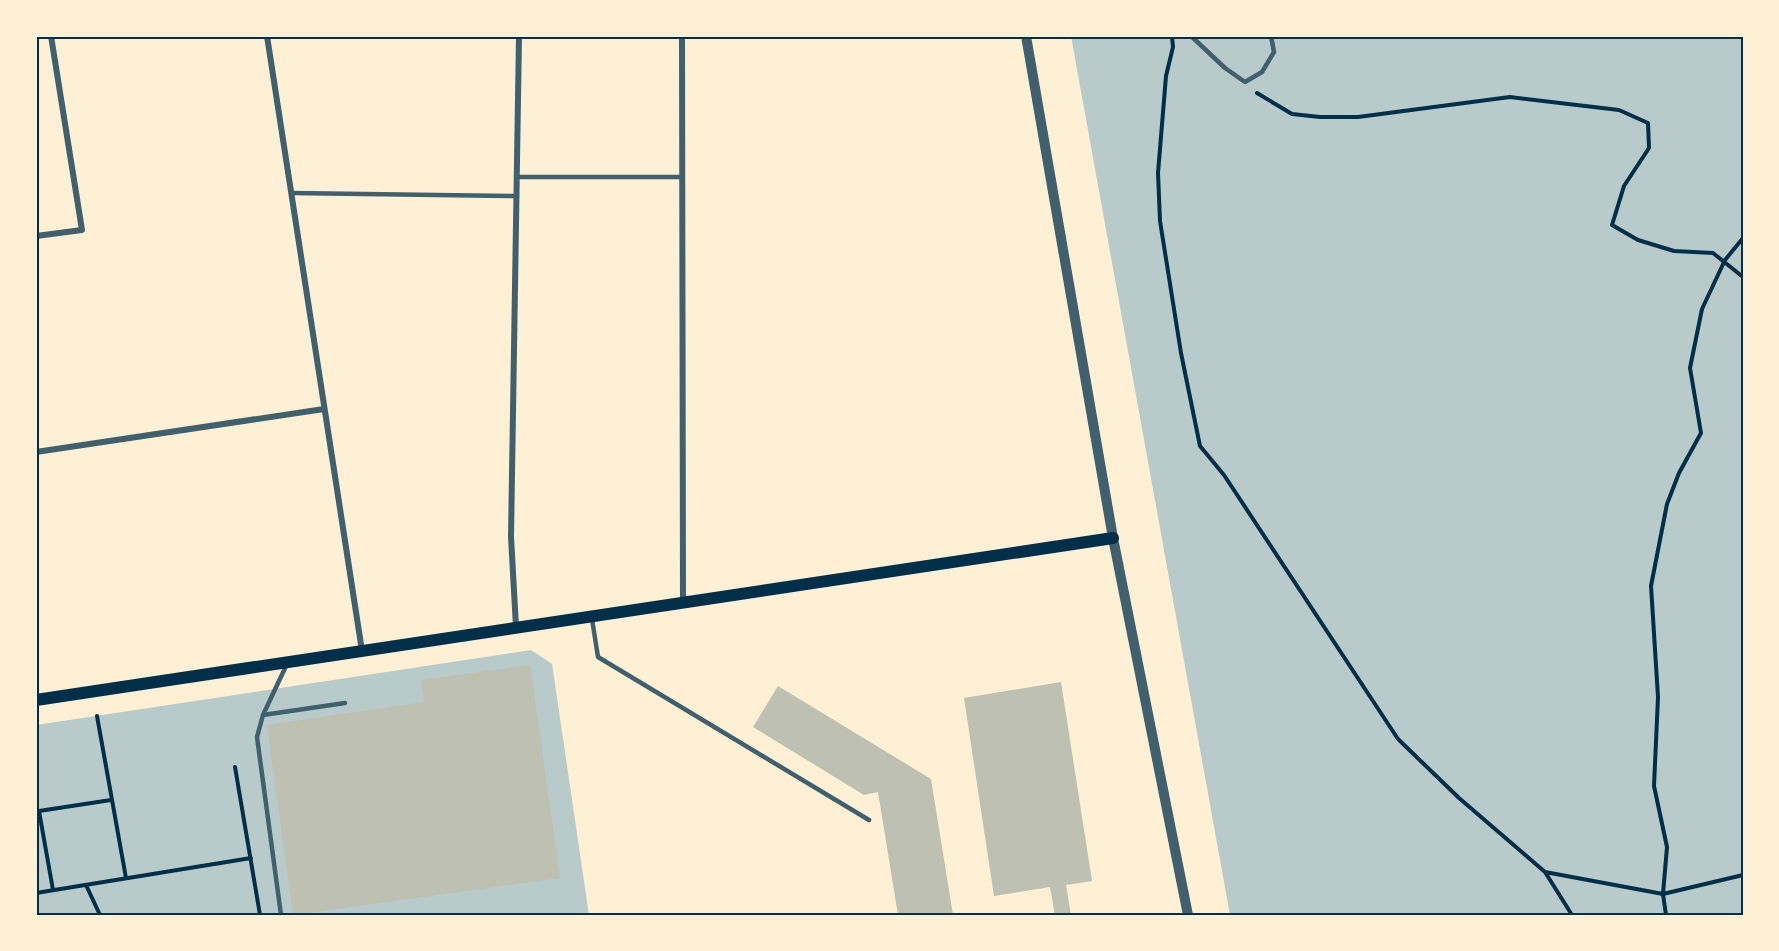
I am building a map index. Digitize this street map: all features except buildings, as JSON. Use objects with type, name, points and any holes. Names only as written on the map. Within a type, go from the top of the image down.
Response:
[{"type":"main road","points":[[36,700],[1113,538]]},
{"type":"street","points":[[36,236],[82,230],[51,36]]},
{"type":"street","points":[[267,36],[362,651]]},
{"type":"street","points":[[516,627],[511,537],[519,36]]},
{"type":"street","points":[[682,36],[683,602]]},
{"type":"street","points":[[1026,36],[1113,538],[1188,915]]},
{"type":"street","points":[[36,452],[324,408]]},
{"type":"lane","points":[[1191,36],[1225,68],[1245,82],[1262,72],[1274,52],[1271,36]]},
{"type":"lane","points":[[517,177],[682,177]]},
{"type":"lane","points":[[291,193],[517,196]]},
{"type":"lane","points":[[591,616],[598,657],[869,820]]},
{"type":"lane","points":[[281,915],[257,737],[263,715],[288,662]]},
{"type":"lane","points":[[263,715],[345,703]]},
{"type":"path","points":[[1172,36],[1173,47],[1166,76],[1158,173],[1160,221],[1181,353],[1200,446],[1224,475],[1398,739],[1459,798],[1545,872],[1572,915]]},
{"type":"path","points":[[1245,82],[1261,96],[1292,114],[1320,117],[1358,117],[1510,97],[1619,110],[1648,123],[1648,148],[1624,186],[1612,225],[1638,240],[1674,251],[1713,254],[1725,260],[1743,277]]},
{"type":"path","points":[[1666,915],[1663,894],[1667,847],[1654,786],[1658,697],[1651,586],[1667,504],[1679,472],[1701,433],[1690,368],[1702,309],[1725,260],[1743,238]]},
{"type":"path","points":[[96,716],[126,878]]},
{"type":"path","points":[[235,767],[260,915]]},
{"type":"path","points":[[53,890],[39,811],[111,800]]},
{"type":"path","points":[[36,893],[251,858]]},
{"type":"path","points":[[1545,872],[1663,894],[1743,874]]},
{"type":"path","points":[[86,885],[100,915]]},
{"type":"shaded area","points":[[1071,36],[1743,36],[1743,915],[1230,915]]},
{"type":"shaded area","points":[[531,650],[552,664],[589,915],[36,915],[36,725]]}]
